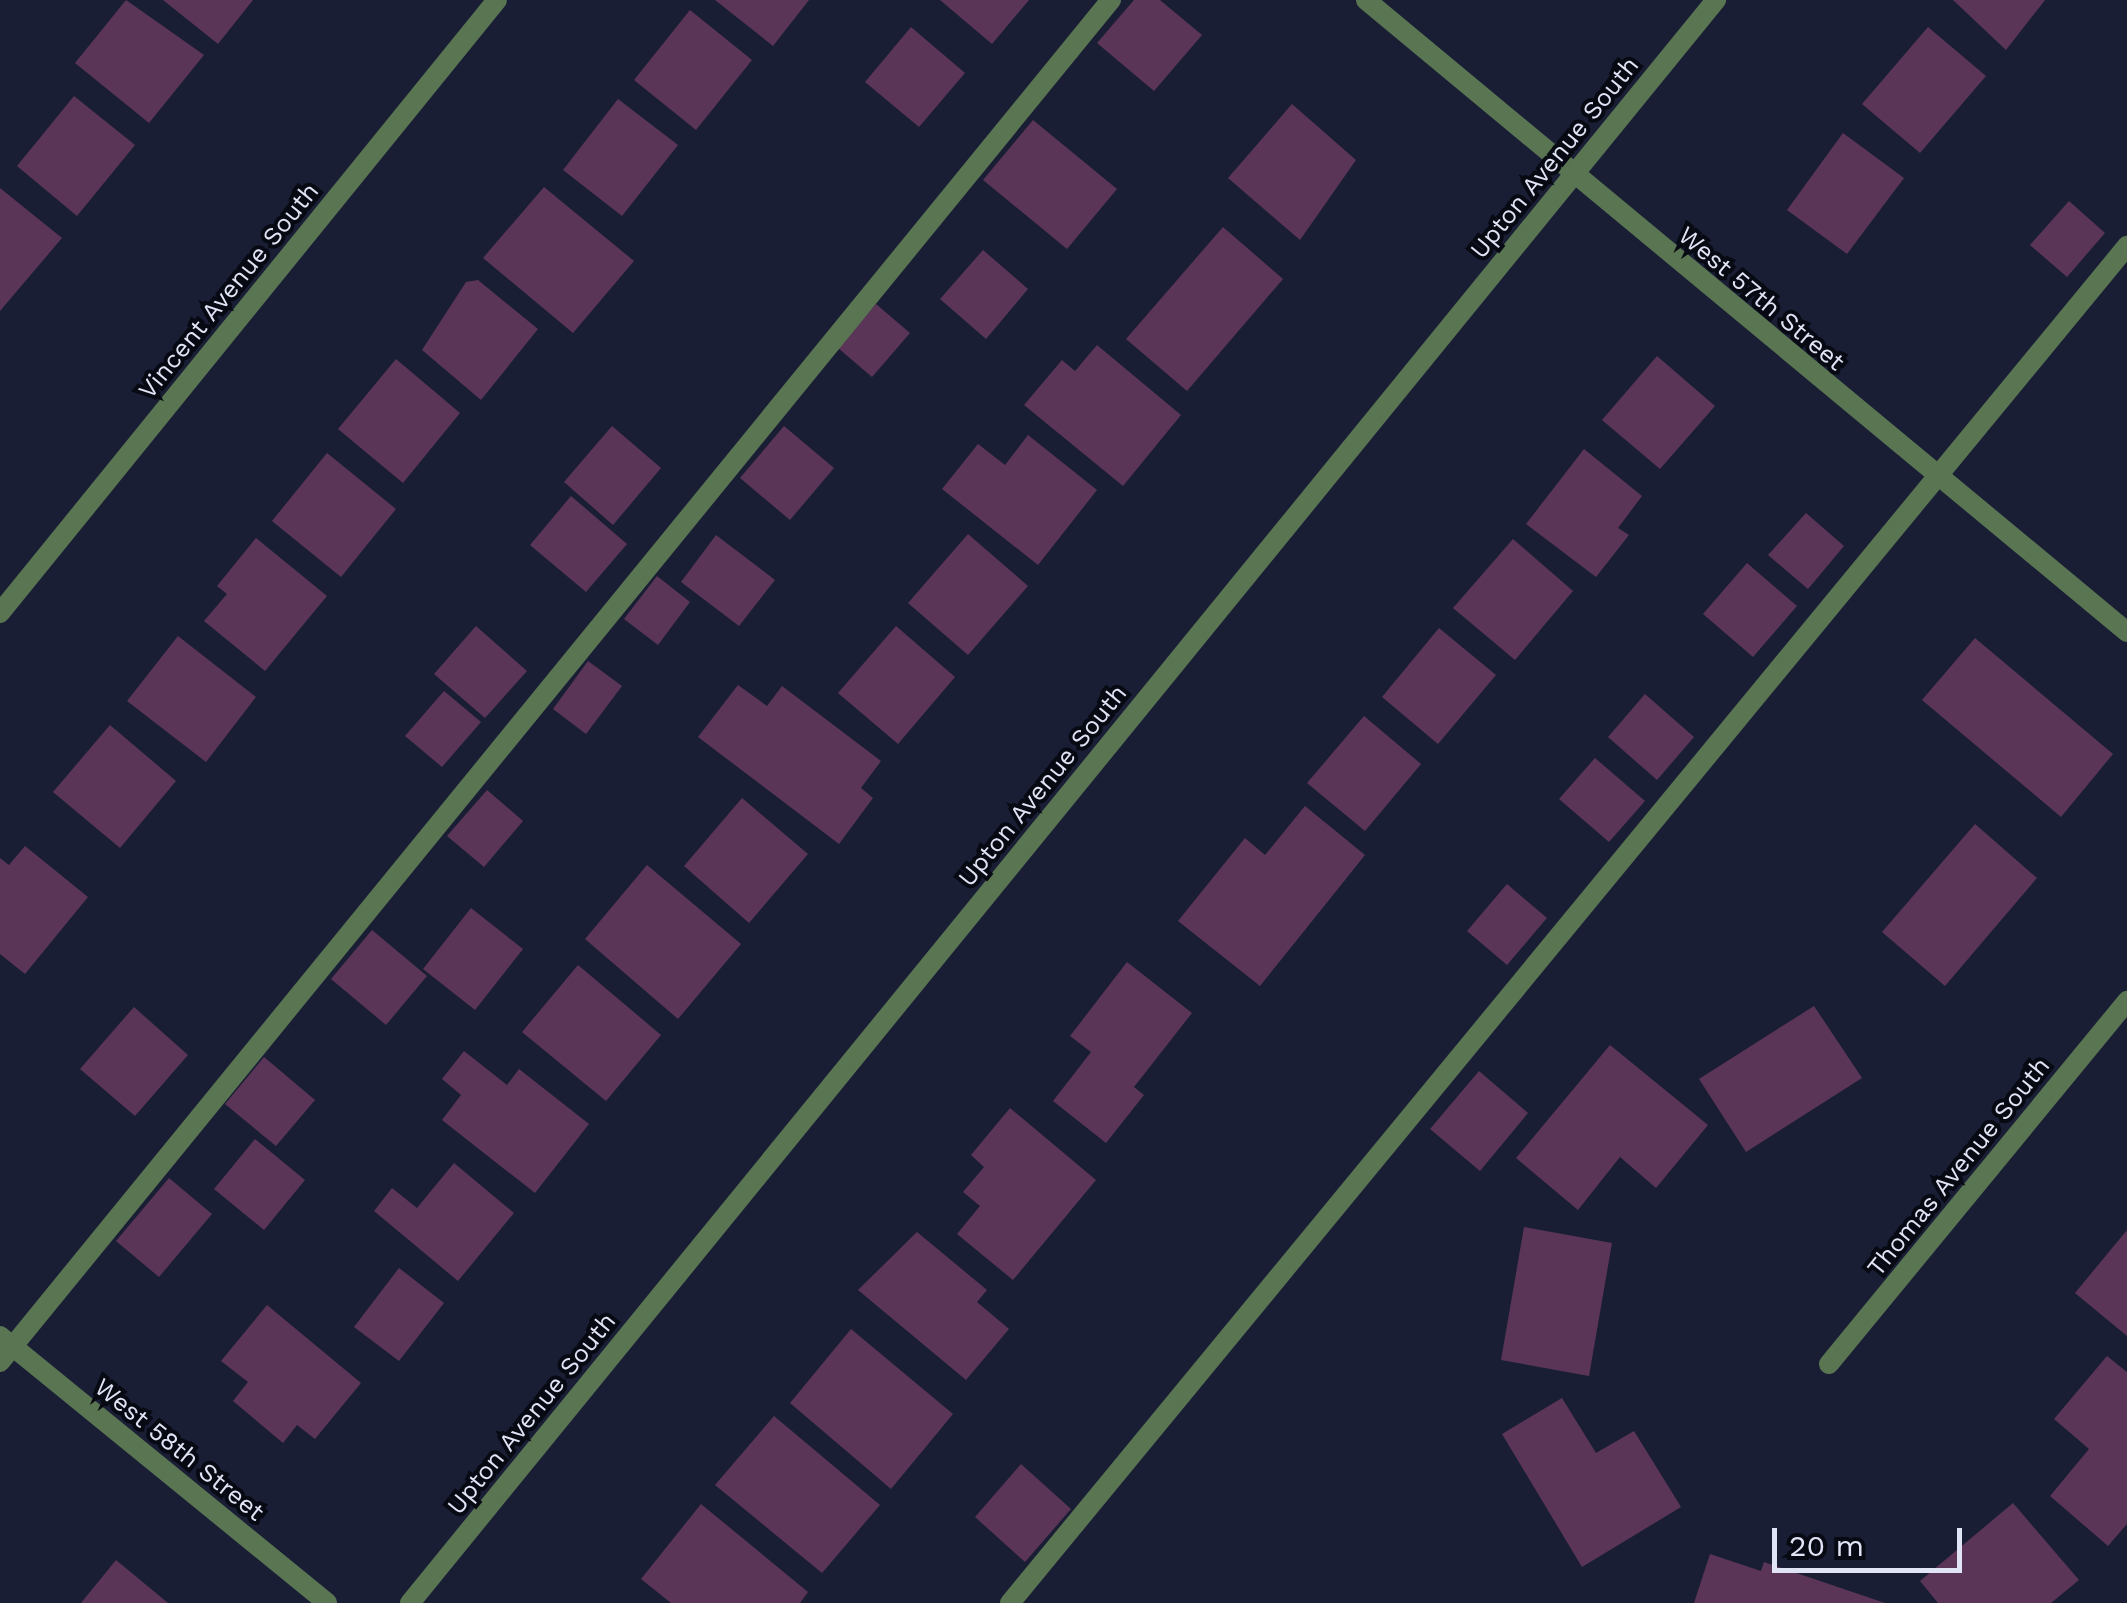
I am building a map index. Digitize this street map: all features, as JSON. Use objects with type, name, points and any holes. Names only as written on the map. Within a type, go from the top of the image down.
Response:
[{"type":"street","name":"Vincent Avenue South","points":[[0,614],[497,0]]},
{"type":"street","points":[[4,1348],[1111,0]]},
{"type":"street","name":"West 57th Street","points":[[1366,0],[2127,632]]},
{"type":"street","name":"Upton Avenue South","points":[[410,1603],[1716,0]]},
{"type":"street","points":[[1010,1603],[2127,246]]},
{"type":"street","name":"Thomas Avenue South","points":[[1829,1364],[2127,1001]]},
{"type":"street","name":"West 58th Street","points":[[4,1348],[326,1603]]},
{"type":"building","points":[[126,0],[204,55],[149,123],[75,63]]},
{"type":"building","points":[[163,0],[253,0],[218,44]]},
{"type":"building","points":[[715,0],[809,0],[773,46]]},
{"type":"building","points":[[940,0],[1029,0],[992,44]]},
{"type":"building","points":[[1134,0],[1160,0],[1202,35],[1154,91],[1097,43]]},
{"type":"building","points":[[1953,0],[2045,0],[2006,50]]},
{"type":"building","points":[[690,10],[752,60],[696,130],[634,80]]},
{"type":"building","points":[[911,27],[965,73],[919,127],[865,82]]},
{"type":"building","points":[[1928,27],[1986,76],[1920,153],[1862,104]]},
{"type":"building","points":[[74,96],[135,145],[77,216],[17,166]]},
{"type":"building","points":[[618,99],[678,145],[622,216],[563,170]]},
{"type":"building","points":[[1292,104],[1356,160],[1300,240],[1228,178]]},
{"type":"building","points":[[1033,120],[1117,189],[1067,249],[983,180]]},
{"type":"building","points":[[1843,133],[1904,178],[1847,254],[1787,210]]},
{"type":"building","points":[[544,187],[634,261],[573,333],[483,258]]},
{"type":"building","points":[[0,188],[62,238],[0,311]]},
{"type":"building","points":[[2069,201],[2105,233],[2067,277],[2030,245]]},
{"type":"building","points":[[1223,227],[1283,279],[1187,391],[1126,339]]},
{"type":"building","points":[[983,250],[1028,289],[986,339],[940,299]]},
{"type":"building","points":[[478,280],[538,329],[481,400],[422,350],[466,282]]},
{"type":"building","points":[[876,304],[910,333],[872,377],[838,348]]},
{"type":"building","points":[[1097,345],[1181,415],[1123,486],[1024,405],[1062,360],[1075,371]]},
{"type":"building","points":[[1657,356],[1715,406],[1660,469],[1602,420]]},
{"type":"building","points":[[396,359],[460,413],[403,483],[338,429]]},
{"type":"building","points":[[612,426],[661,468],[613,525],[564,482]]},
{"type":"building","points":[[784,426],[834,468],[790,520],[740,478]]},
{"type":"building","points":[[1028,435],[1097,490],[1038,565],[942,489],[978,444],[1005,465]]},
{"type":"building","points":[[1584,449],[1642,496],[1618,528],[1629,535],[1596,577],[1526,524]]},
{"type":"building","points":[[327,453],[396,509],[341,577],[272,521]]},
{"type":"building","points":[[571,496],[627,544],[586,592],[530,545]]},
{"type":"building","points":[[1806,513],[1844,546],[1808,589],[1768,555]]},
{"type":"building","points":[[968,534],[1028,586],[968,655],[908,603]]},
{"type":"building","points":[[716,535],[775,580],[739,626],[681,582]]},
{"type":"building","points":[[256,538],[327,596],[265,671],[204,621],[227,594],[217,586]]},
{"type":"building","points":[[1513,539],[1573,591],[1515,660],[1453,608]]},
{"type":"building","points":[[1747,563],[1797,606],[1753,657],[1703,614]]},
{"type":"building","points":[[657,576],[690,602],[658,645],[624,619]]},
{"type":"building","points":[[476,626],[527,671],[485,718],[434,674]]},
{"type":"building","points":[[896,626],[955,677],[898,744],[838,693]]},
{"type":"building","points":[[1439,628],[1496,675],[1438,744],[1382,697]]},
{"type":"building","points":[[178,636],[256,697],[206,762],[127,701]]},
{"type":"building","points":[[1975,638],[2113,754],[2061,817],[1922,700]]},
{"type":"building","points":[[588,661],[622,686],[586,734],[553,709]]},
{"type":"building","points":[[738,685],[767,706],[782,686],[881,761],[861,788],[873,798],[839,844],[698,737]]},
{"type":"building","points":[[444,691],[481,722],[442,767],[405,736]]},
{"type":"building","points":[[1645,694],[1694,737],[1657,780],[1608,737]]},
{"type":"building","points":[[1364,716],[1421,764],[1365,831],[1307,783]]},
{"type":"building","points":[[110,725],[176,781],[120,848],[53,792]]},
{"type":"building","points":[[1595,758],[1645,801],[1609,842],[1559,799]]},
{"type":"building","points":[[487,790],[523,821],[484,867],[447,836]]},
{"type":"building","points":[[742,798],[808,854],[749,923],[684,866]]},
{"type":"building","points":[[1305,806],[1365,855],[1260,986],[1178,921],[1245,838],[1265,855]]},
{"type":"building","points":[[1975,824],[2037,878],[1945,986],[1882,932]]},
{"type":"building","points":[[25,846],[88,897],[25,974],[0,954],[0,858],[9,865]]},
{"type":"building","points":[[647,865],[741,944],[678,1019],[585,939]]},
{"type":"building","points":[[1507,884],[1547,918],[1507,965],[1467,931]]},
{"type":"building","points":[[471,908],[523,949],[475,1010],[423,969]]},
{"type":"building","points":[[372,930],[427,976],[386,1025],[331,979]]},
{"type":"building","points":[[1127,962],[1192,1013],[1134,1087],[1144,1095],[1106,1143],[1053,1101],[1091,1052],[1070,1036]]},
{"type":"building","points":[[578,965],[661,1035],[606,1101],[522,1032]]},
{"type":"building","points":[[1814,1006],[1862,1078],[1746,1152],[1699,1079]]},
{"type":"building","points":[[134,1007],[188,1055],[135,1116],[80,1069]]},
{"type":"building","points":[[1610,1045],[1708,1125],[1656,1188],[1620,1157],[1578,1210],[1516,1158]]},
{"type":"building","points":[[464,1051],[507,1085],[519,1069],[589,1124],[535,1193],[442,1120],[461,1095],[442,1079]]},
{"type":"building","points":[[264,1057],[315,1100],[276,1146],[225,1104]]},
{"type":"building","points":[[1479,1071],[1528,1113],[1480,1171],[1430,1129]]},
{"type":"building","points":[[1010,1108],[1096,1180],[1013,1280],[957,1234],[980,1206],[963,1192],[984,1167],[971,1155]]},
{"type":"building","points":[[255,1139],[305,1180],[264,1230],[214,1189]]},
{"type":"building","points":[[454,1163],[514,1213],[458,1281],[374,1211],[392,1188],[417,1208]]},
{"type":"building","points":[[169,1178],[212,1214],[159,1277],[116,1241]]},
{"type":"building","points":[[1524,1227],[1612,1243],[1589,1376],[1501,1360]]},
{"type":"building","points":[[2127,1230],[2127,1336],[2075,1293]]},
{"type":"building","points":[[917,1232],[987,1290],[977,1302],[1009,1329],[966,1380],[858,1290]]},
{"type":"building","points":[[399,1268],[444,1303],[399,1361],[354,1327]]},
{"type":"building","points":[[267,1305],[361,1383],[315,1439],[297,1425],[283,1443],[233,1401],[248,1382],[221,1361]]},
{"type":"building","points":[[851,1329],[953,1414],[891,1489],[790,1403]]},
{"type":"building","points":[[2107,1356],[2127,1372],[2127,1524],[2108,1546],[2050,1496],[2089,1449],[2054,1419]]},
{"type":"building","points":[[1562,1398],[1596,1453],[1634,1431],[1681,1507],[1582,1567],[1502,1434]]},
{"type":"building","points":[[774,1416],[880,1505],[822,1573],[715,1485]]},
{"type":"building","points":[[1021,1464],[1071,1509],[1025,1562],[975,1517]]},
{"type":"building","points":[[2013,1503],[2079,1580],[2051,1603],[1938,1603],[1920,1581]]},
{"type":"building","points":[[701,1504],[808,1592],[800,1603],[671,1603],[641,1579]]},
{"type":"building","points":[[1710,1554],[1761,1571],[1764,1562],[1885,1603],[1694,1603]]},
{"type":"building","points":[[116,1560],[168,1603],[81,1603]]}]
